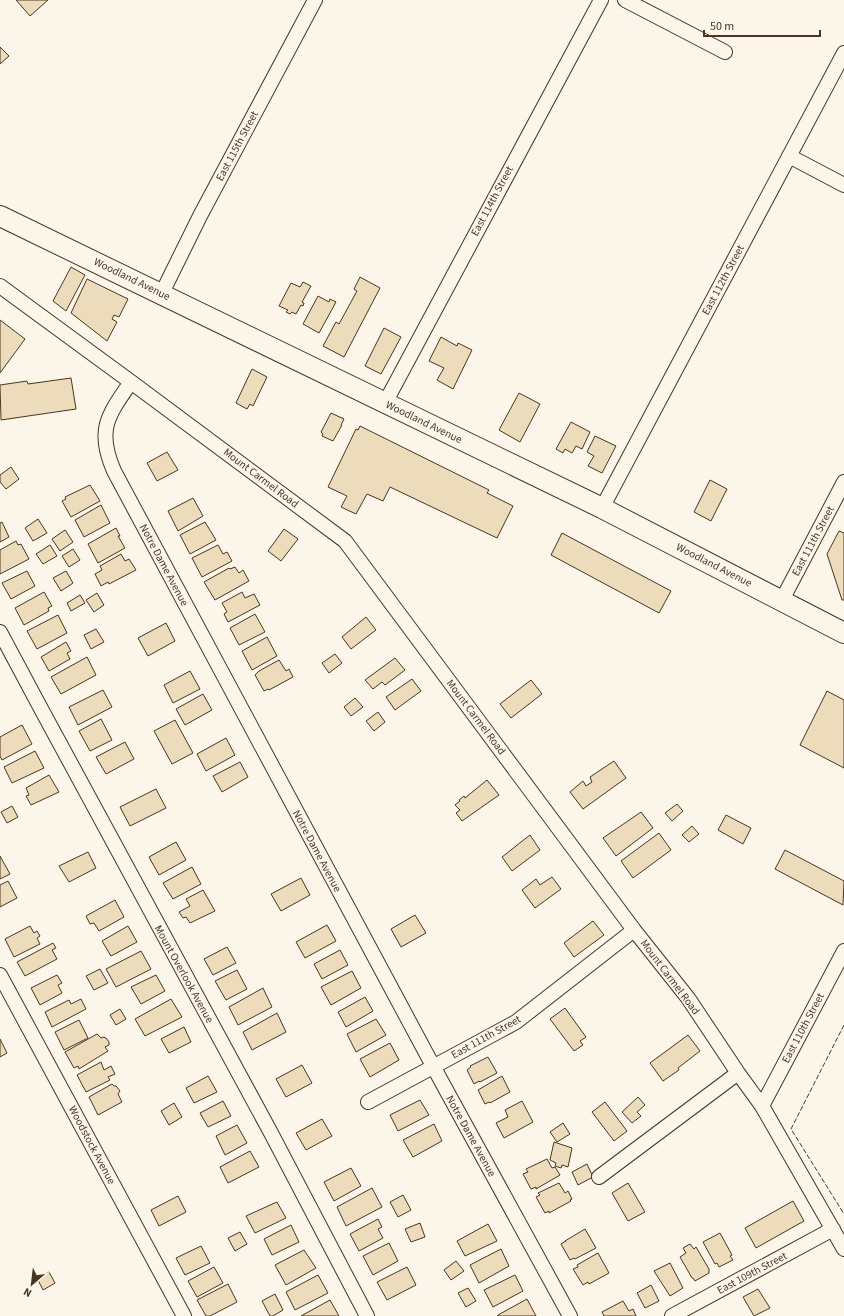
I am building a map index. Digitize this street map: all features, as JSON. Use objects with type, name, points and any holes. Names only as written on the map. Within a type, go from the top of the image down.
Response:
[{"type":"main road","name":"Woodland Avenue","points":[[0,216],[162,293],[602,508],[844,633]]},
{"type":"street","name":"East 115th Street","points":[[162,293],[200,216],[315,0]]},
{"type":"street","name":"East 114th Street","points":[[385,403],[601,0]]},
{"type":"street","points":[[626,0],[725,52]]},
{"type":"street","name":"East 112th Street","points":[[602,508],[844,53]]},
{"type":"street","points":[[789,156],[844,185]]},
{"type":"street","name":"Mount Carmel Road","points":[[0,286],[345,541],[634,930],[688,998],[762,1106],[844,1249]]},
{"type":"street","name":"Notre Dame Avenue","points":[[131,382],[109,416],[104,440],[106,454],[111,465],[433,1066],[570,1316]]},
{"type":"street","name":"East 111th Street","points":[[782,600],[844,482]]},
{"type":"street","name":"Mount Overlook Avenue","points":[[0,632],[271,1133],[367,1316]]},
{"type":"street","name":"East 111th Street","points":[[368,1102],[516,1022],[634,930]]},
{"type":"street","name":"East 110th Street","points":[[762,1106],[844,951]]},
{"type":"street","name":"Woodstock Avenue","points":[[0,975],[184,1316]]},
{"type":"street","points":[[599,1177],[738,1073]]},
{"type":"street","name":"East 109th Street","points":[[672,1316],[833,1229]]},
{"type":"building","points":[[16,0],[48,0],[30,16]]},
{"type":"building","points":[[0,47],[9,56],[0,64]]},
{"type":"building","points":[[71,267],[85,275],[66,311],[53,301]]},
{"type":"building","points":[[360,277],[380,288],[344,357],[323,346],[336,322],[339,324],[357,291],[354,289]]},
{"type":"building","points":[[87,279],[128,299],[119,317],[114,315],[112,319],[117,322],[107,341],[71,313]]},
{"type":"building","points":[[303,282],[311,286],[302,302],[304,303],[303,306],[301,305],[296,314],[292,312],[290,314],[286,312],[288,310],[279,306],[291,283],[300,287]]},
{"type":"building","points":[[318,296],[329,302],[330,299],[336,302],[319,333],[303,324]]},
{"type":"building","points":[[0,320],[25,339],[0,373]]},
{"type":"building","points":[[384,328],[401,337],[381,374],[365,366]]},
{"type":"building","points":[[441,337],[457,346],[458,343],[472,350],[453,389],[437,380],[444,368],[429,361]]},
{"type":"building","points":[[252,369],[267,377],[253,406],[250,404],[247,409],[236,403]]},
{"type":"building","points":[[71,378],[76,409],[1,420],[0,385],[27,381],[28,384]]},
{"type":"building","points":[[519,393],[540,404],[520,442],[499,430]]},
{"type":"building","points":[[331,413],[344,419],[333,441],[322,436],[323,434],[321,432]]},
{"type":"building","points":[[571,422],[590,432],[582,449],[576,446],[572,453],[565,449],[563,453],[556,449]]},
{"type":"building","points":[[360,426],[489,490],[487,493],[513,506],[497,538],[390,487],[383,501],[367,494],[356,514],[341,507],[347,496],[328,487],[356,429],[358,430]]},
{"type":"building","points":[[595,436],[616,446],[602,473],[588,466],[594,456],[587,452]]},
{"type":"building","points":[[167,452],[178,470],[157,481],[147,463]]},
{"type":"building","points":[[11,467],[19,479],[6,489],[0,482],[0,475]]},
{"type":"building","points":[[710,480],[727,489],[711,521],[694,512]]},
{"type":"building","points":[[90,485],[100,501],[71,517],[62,501],[66,499],[65,497]]},
{"type":"building","points":[[193,498],[203,516],[178,531],[168,511]]},
{"type":"building","points":[[101,505],[110,523],[84,537],[75,520]]},
{"type":"building","points":[[38,519],[47,533],[33,541],[25,528]]},
{"type":"building","points":[[2,522],[9,537],[0,542],[0,523]]},
{"type":"building","points":[[205,522],[216,540],[190,554],[180,535]]},
{"type":"building","points":[[116,528],[120,536],[118,536],[125,548],[98,563],[88,544]]},
{"type":"building","points":[[284,529],[298,539],[281,561],[268,551]]},
{"type":"building","points":[[65,530],[73,542],[60,551],[52,539]]},
{"type":"building","points":[[839,531],[844,533],[844,600],[842,600],[827,554]]},
{"type":"building","points":[[562,533],[671,591],[659,613],[551,555]]},
{"type":"building","points":[[16,541],[18,545],[21,544],[29,559],[0,574],[0,550]]},
{"type":"building","points":[[50,545],[57,556],[43,564],[36,554]]},
{"type":"building","points":[[218,545],[223,554],[227,552],[232,561],[202,577],[192,558]]},
{"type":"building","points":[[73,549],[80,560],[69,567],[62,556]]},
{"type":"building","points":[[121,554],[125,561],[129,559],[136,570],[109,584],[108,582],[101,586],[95,574],[102,570],[100,566]]},
{"type":"building","points":[[235,567],[239,573],[243,570],[249,581],[215,600],[204,582],[229,568]]},
{"type":"building","points":[[27,571],[35,586],[11,599],[2,583]]},
{"type":"building","points":[[66,571],[73,583],[61,591],[53,578]]},
{"type":"building","points":[[44,592],[52,606],[48,608],[49,611],[24,625],[15,608]]},
{"type":"building","points":[[242,592],[245,598],[254,594],[260,605],[228,622],[224,614],[227,612],[222,603]]},
{"type":"building","points":[[97,593],[104,605],[94,612],[86,600]]},
{"type":"building","points":[[80,595],[85,603],[71,611],[67,603]]},
{"type":"building","points":[[255,614],[265,632],[239,645],[230,628]]},
{"type":"building","points":[[58,615],[67,633],[37,649],[27,631]]},
{"type":"building","points":[[366,617],[376,630],[351,649],[342,637]]},
{"type":"building","points":[[166,623],[175,641],[148,656],[138,638]]},
{"type":"building","points":[[96,629],[104,642],[91,649],[84,635]]},
{"type":"building","points":[[267,637],[277,656],[252,670],[242,651]]},
{"type":"building","points":[[66,642],[71,651],[67,653],[70,659],[49,671],[41,657]]},
{"type":"building","points":[[335,654],[342,663],[329,673],[322,663]]},
{"type":"building","points":[[87,657],[96,675],[61,694],[51,677]]},
{"type":"building","points":[[395,658],[405,670],[385,685],[382,682],[373,689],[365,680]]},
{"type":"building","points":[[279,660],[286,671],[289,669],[293,677],[269,690],[264,691],[255,675],[259,671]]},
{"type":"building","points":[[190,671],[200,689],[173,703],[164,685]]},
{"type":"building","points":[[412,679],[421,691],[395,710],[386,697]]},
{"type":"building","points":[[531,680],[542,694],[511,718],[500,704]]},
{"type":"building","points":[[103,690],[112,707],[78,725],[69,707]]},
{"type":"building","points":[[827,691],[844,700],[844,768],[800,745]]},
{"type":"building","points":[[203,694],[212,710],[185,725],[176,709]]},
{"type":"building","points":[[355,698],[363,707],[351,716],[344,707]]},
{"type":"building","points":[[378,712],[385,722],[374,731],[366,721]]},
{"type":"building","points":[[101,719],[112,740],[90,751],[79,731]]},
{"type":"building","points":[[175,720],[193,753],[172,764],[154,731]]},
{"type":"building","points":[[22,725],[32,744],[2,760],[0,756],[0,737]]},
{"type":"building","points":[[226,738],[235,755],[206,771],[197,754]]},
{"type":"building","points":[[125,742],[134,759],[106,774],[96,757]]},
{"type":"building","points":[[35,751],[44,768],[12,783],[4,767]]},
{"type":"building","points":[[614,761],[626,778],[583,809],[570,792],[583,781],[586,786],[592,782],[590,777]]},
{"type":"building","points":[[240,762],[248,777],[222,792],[213,776]]},
{"type":"building","points":[[49,775],[59,792],[31,805],[26,796],[29,795],[26,788]]},
{"type":"building","points":[[487,780],[499,795],[462,821],[456,813],[460,810],[455,805],[464,796],[465,798]]},
{"type":"building","points":[[156,789],[166,808],[130,826],[120,807]]},
{"type":"building","points":[[677,804],[683,811],[672,821],[665,813]]},
{"type":"building","points":[[12,806],[18,817],[7,823],[1,812]]},
{"type":"building","points":[[641,812],[653,828],[616,856],[603,838]]},
{"type":"building","points":[[726,815],[751,828],[743,844],[718,830]]},
{"type":"building","points":[[692,826],[699,834],[689,842],[682,835]]},
{"type":"building","points":[[659,833],[671,850],[633,878],[621,861]]},
{"type":"building","points":[[530,835],[540,850],[512,871],[502,857]]},
{"type":"building","points":[[176,842],[186,860],[159,875],[149,857]]},
{"type":"building","points":[[785,850],[844,881],[843,905],[775,869]]},
{"type":"building","points":[[88,852],[96,868],[69,882],[59,866]]},
{"type":"building","points":[[0,856],[10,874],[0,879]]},
{"type":"building","points":[[192,867],[201,884],[173,899],[163,883]]},
{"type":"building","points":[[552,877],[561,889],[535,908],[522,890],[536,879],[540,885]]},
{"type":"building","points":[[301,878],[310,895],[281,911],[271,894]]},
{"type":"building","points":[[8,881],[17,898],[0,907],[0,885]]},
{"type":"building","points":[[203,890],[215,911],[190,923],[186,917],[183,918],[179,912],[190,906],[186,899]]},
{"type":"building","points":[[115,900],[124,917],[99,931],[94,923],[90,924],[86,916]]},
{"type":"building","points":[[415,915],[426,933],[401,947],[391,929]]},
{"type":"building","points":[[593,921],[604,935],[574,957],[564,943]]},
{"type":"building","points":[[327,925],[336,941],[305,958],[296,942]]},
{"type":"building","points":[[30,926],[34,933],[37,931],[40,936],[37,938],[40,944],[14,957],[5,939]]},
{"type":"building","points":[[128,926],[137,942],[111,956],[102,941]]},
{"type":"building","points":[[53,943],[56,948],[52,950],[57,959],[25,976],[17,962]]},
{"type":"building","points":[[227,947],[236,963],[213,975],[204,959]]},
{"type":"building","points":[[340,950],[348,965],[322,979],[314,964]]},
{"type":"building","points":[[141,951],[151,969],[116,987],[106,969]]},
{"type":"building","points":[[100,969],[108,983],[94,990],[86,976]]},
{"type":"building","points":[[237,970],[247,989],[226,1000],[215,981]]},
{"type":"building","points":[[352,971],[361,988],[331,1005],[321,987]]},
{"type":"building","points":[[57,975],[62,983],[58,985],[62,993],[40,1005],[31,988]]},
{"type":"building","points":[[156,975],[165,991],[141,1004],[131,987]]},
{"type":"building","points":[[263,988],[272,1007],[238,1025],[229,1007]]},
{"type":"building","points":[[365,997],[373,1011],[346,1027],[338,1012]]},
{"type":"building","points":[[81,999],[86,1009],[52,1027],[45,1012],[69,1000],[71,1004]]},
{"type":"building","points":[[171,999],[182,1017],[145,1036],[135,1019]]},
{"type":"building","points":[[565,1008],[586,1037],[580,1041],[583,1045],[574,1051],[550,1019]]},
{"type":"building","points":[[120,1009],[126,1019],[116,1025],[110,1015]]},
{"type":"building","points":[[277,1013],[286,1032],[252,1050],[243,1032]]},
{"type":"building","points":[[376,1019],[386,1035],[356,1052],[347,1034]]},
{"type":"building","points":[[79,1020],[88,1038],[64,1050],[55,1032]]},
{"type":"building","points":[[184,1027],[191,1042],[169,1053],[161,1039]]},
{"type":"building","points":[[97,1034],[101,1038],[106,1038],[109,1042],[109,1045],[105,1047],[108,1051],[79,1069],[78,1066],[74,1068],[65,1052]]},
{"type":"building","points":[[688,1035],[700,1051],[678,1068],[679,1070],[663,1081],[650,1063]]},
{"type":"building","points":[[0,1039],[7,1053],[0,1057]]},
{"type":"building","points":[[390,1043],[399,1060],[370,1077],[360,1059]]},
{"type":"building","points":[[488,1057],[497,1073],[474,1084],[467,1070],[471,1067],[470,1066]]},
{"type":"building","points":[[101,1062],[104,1070],[111,1066],[115,1074],[108,1077],[110,1080],[86,1092],[77,1075]]},
{"type":"building","points":[[302,1065],[312,1083],[286,1097],[276,1079]]},
{"type":"building","points":[[208,1076],[217,1092],[194,1103],[186,1088]]},
{"type":"building","points":[[502,1076],[510,1092],[490,1103],[485,1104],[478,1090]]},
{"type":"building","points":[[112,1084],[120,1091],[118,1094],[122,1102],[98,1115],[89,1097]]},
{"type":"building","points":[[638,1097],[645,1105],[637,1112],[641,1116],[632,1123],[622,1112]]},
{"type":"building","points":[[420,1100],[429,1115],[398,1131],[390,1115]]},
{"type":"building","points":[[223,1101],[231,1116],[208,1127],[200,1113]]},
{"type":"building","points":[[522,1101],[533,1122],[504,1138],[496,1123],[508,1117],[505,1110]]},
{"type":"building","points":[[605,1102],[627,1131],[614,1141],[592,1112]]},
{"type":"building","points":[[174,1103],[182,1117],[169,1125],[161,1111]]},
{"type":"building","points":[[322,1119],[332,1136],[306,1150],[296,1133]]},
{"type":"building","points":[[563,1123],[570,1134],[557,1142],[550,1132]]},
{"type":"building","points":[[434,1124],[442,1141],[413,1157],[403,1140]]},
{"type":"building","points":[[237,1125],[247,1143],[225,1155],[216,1136]]},
{"type":"building","points":[[554,1142],[572,1148],[568,1167],[562,1165],[561,1168],[555,1166],[556,1163],[550,1160]]},
{"type":"building","points":[[250,1151],[259,1167],[228,1183],[220,1167]]},
{"type":"building","points":[[547,1159],[552,1168],[555,1167],[560,1175],[536,1189],[536,1187],[531,1189],[523,1174],[528,1172],[526,1169]]},
{"type":"building","points":[[587,1164],[593,1177],[578,1185],[572,1172]]},
{"type":"building","points":[[351,1168],[361,1186],[334,1201],[324,1182]]},
{"type":"building","points":[[559,1183],[565,1193],[568,1191],[572,1199],[549,1213],[549,1211],[545,1213],[536,1197],[540,1195],[538,1193]]},
{"type":"building","points":[[628,1183],[645,1212],[628,1221],[612,1193]]},
{"type":"building","points":[[372,1188],[382,1207],[346,1226],[337,1207]]},
{"type":"building","points":[[403,1195],[411,1210],[398,1217],[390,1202]]},
{"type":"building","points":[[178,1196],[186,1212],[159,1226],[151,1210]]},
{"type":"building","points":[[793,1201],[804,1221],[756,1248],[745,1228]]},
{"type":"building","points":[[277,1202],[286,1218],[255,1233],[246,1216]]},
{"type":"building","points":[[378,1219],[382,1227],[378,1229],[383,1238],[359,1251],[350,1234]]},
{"type":"building","points":[[420,1223],[425,1237],[411,1242],[405,1229]]},
{"type":"building","points":[[488,1224],[497,1241],[465,1256],[457,1241]]},
{"type":"building","points":[[291,1225],[299,1242],[272,1255],[264,1239]]},
{"type":"building","points":[[585,1229],[596,1248],[570,1260],[561,1244]]},
{"type":"building","points":[[240,1232],[247,1244],[235,1251],[228,1238]]},
{"type":"building","points":[[720,1233],[732,1255],[730,1256],[733,1260],[719,1267],[717,1263],[715,1264],[703,1242]]},
{"type":"building","points":[[389,1243],[398,1261],[373,1275],[363,1256]]},
{"type":"building","points":[[690,1244],[694,1249],[696,1247],[709,1269],[709,1273],[695,1281],[680,1257],[686,1253],[683,1248]]},
{"type":"building","points":[[201,1246],[210,1263],[185,1275],[176,1258]]},
{"type":"building","points":[[501,1249],[509,1266],[479,1283],[470,1265]]},
{"type":"building","points":[[304,1250],[316,1268],[286,1285],[275,1265]]},
{"type":"building","points":[[598,1253],[609,1273],[589,1284],[588,1282],[583,1285],[573,1269],[578,1267],[577,1265]]},
{"type":"building","points":[[456,1261],[464,1271],[451,1280],[444,1270]]},
{"type":"building","points":[[670,1263],[683,1288],[670,1296],[654,1271]]},
{"type":"building","points":[[214,1267],[223,1283],[197,1297],[188,1281]]},
{"type":"building","points":[[407,1267],[416,1285],[387,1300],[377,1282]]},
{"type":"building","points":[[49,1272],[55,1283],[43,1290],[37,1278]]},
{"type":"building","points":[[318,1275],[328,1293],[295,1310],[286,1292]]},
{"type":"building","points":[[515,1275],[523,1291],[493,1307],[484,1290]]},
{"type":"building","points":[[228,1284],[237,1302],[210,1316],[206,1316],[197,1300]]},
{"type":"building","points":[[651,1285],[659,1301],[645,1308],[637,1293]]},
{"type":"building","points":[[468,1288],[476,1301],[466,1307],[458,1293]]},
{"type":"building","points":[[758,1289],[770,1308],[754,1316],[743,1297]]},
{"type":"building","points":[[275,1294],[283,1310],[273,1316],[270,1316],[262,1301]]},
{"type":"building","points":[[527,1299],[536,1316],[498,1316],[498,1315]]},
{"type":"building","points":[[330,1300],[339,1316],[301,1316]]},
{"type":"building","points":[[623,1301],[629,1311],[633,1309],[636,1316],[604,1316],[602,1312]]},
{"type":"fence","points":[[844,1025],[791,1129],[844,1214]]}]
